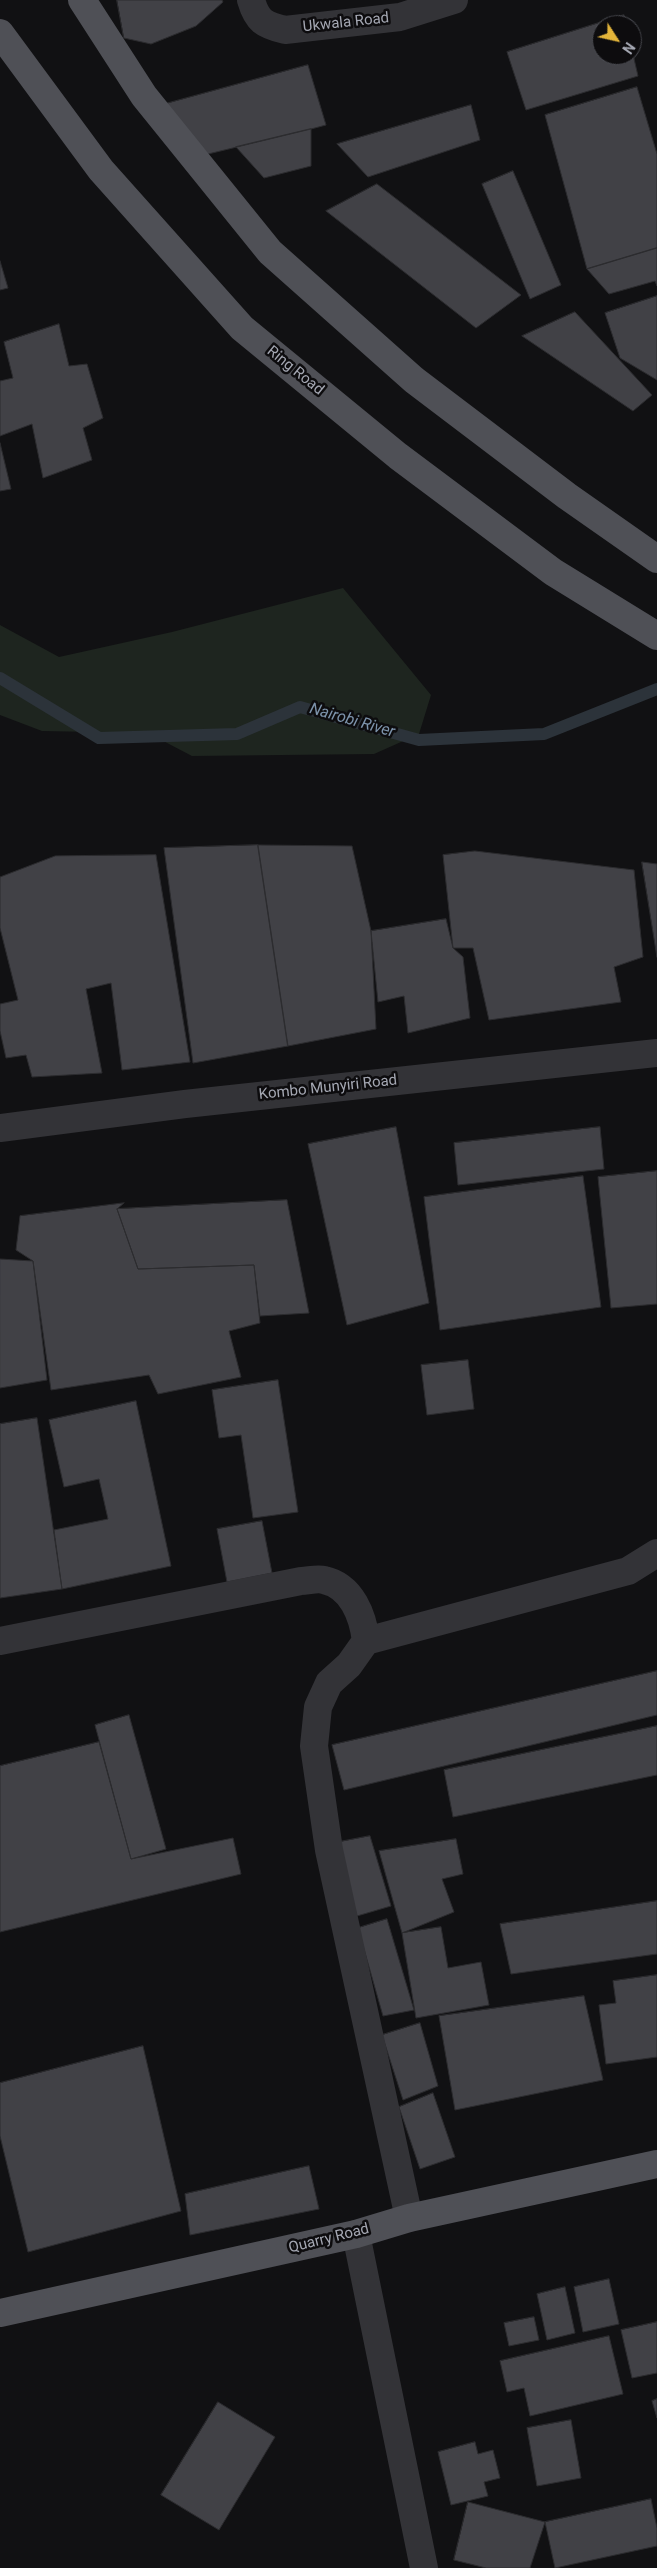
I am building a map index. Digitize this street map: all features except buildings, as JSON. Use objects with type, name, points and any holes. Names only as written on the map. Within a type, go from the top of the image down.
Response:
[{"type":"main road","points":[[82,0],[144,96],[270,252],[414,380],[566,496],[657,559]]},
{"type":"main road","name":"Ring Road","points":[[0,33],[102,170],[242,328],[398,456],[530,555],[553,572],[657,636]]},
{"type":"main road","name":"Quarry Road","points":[[0,2313],[356,2234],[409,2218],[657,2164]]},
{"type":"street","name":"Ukwala Road","points":[[252,0],[256,15],[270,26],[285,30],[400,17],[454,0]]},
{"type":"street","name":"Kombo Munyiri Road","points":[[0,1128],[185,1104],[657,1053]]},
{"type":"street","points":[[409,2218],[329,1850],[314,1746],[318,1707],[329,1683],[349,1665],[366,1641],[628,1571],[657,1554]]},
{"type":"street","points":[[0,1641],[300,1581],[323,1580],[340,1586],[354,1601],[364,1623],[366,1641]]},
{"type":"street","points":[[356,2234],[424,2568]]},
{"type":"shaded area","points":[[343,588],[431,695],[419,734],[374,754],[192,756],[148,733],[42,731],[0,715],[0,625],[59,657],[172,632]]},
{"type":"waterway","name":"Nairobi River","points":[[0,678],[99,738],[237,734],[300,707],[419,740],[544,734],[657,689]]}]
